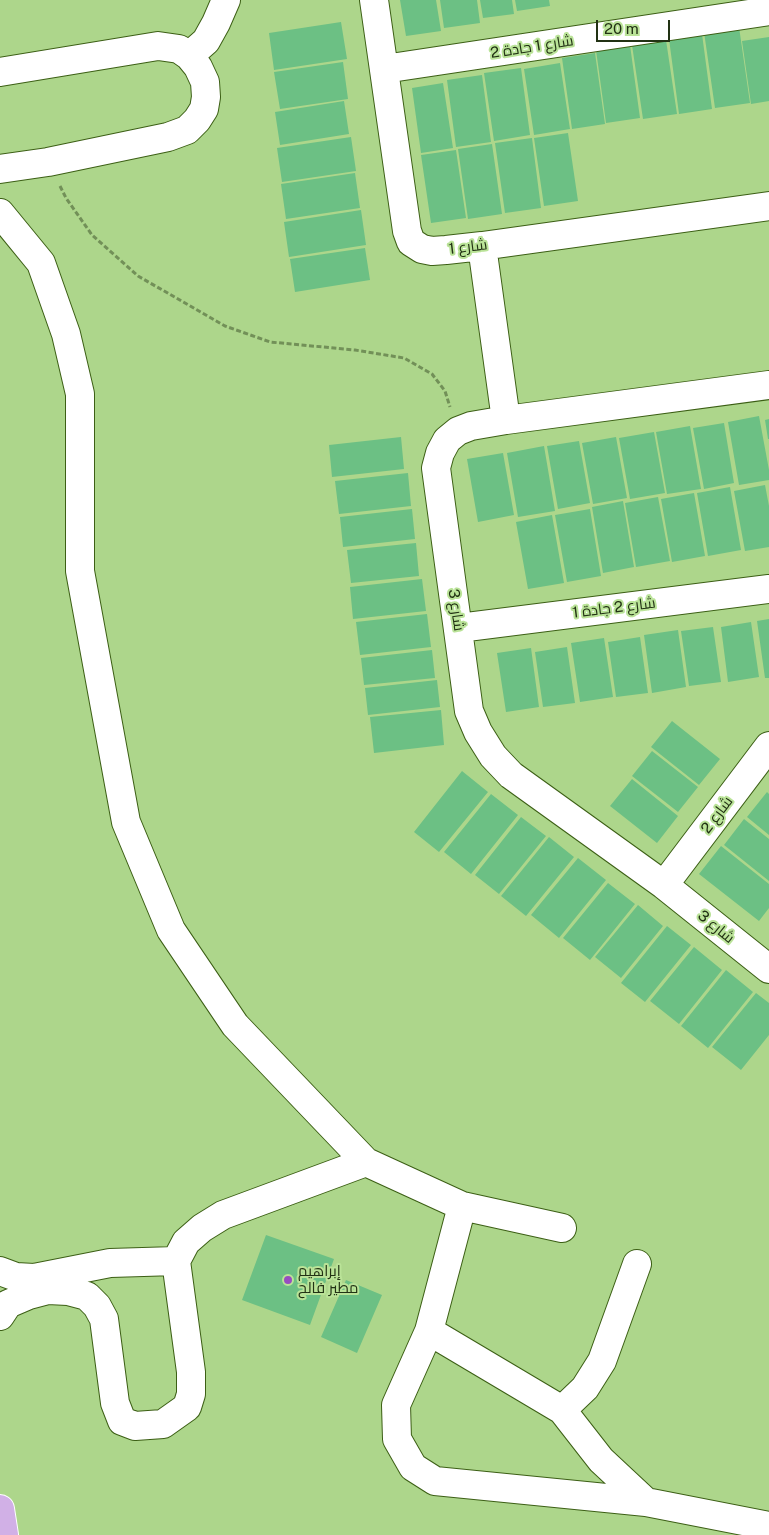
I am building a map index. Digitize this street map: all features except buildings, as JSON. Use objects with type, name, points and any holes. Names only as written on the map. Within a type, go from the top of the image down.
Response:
[{"type":"main road","points":[[0,1509],[4,1535]]},
{"type":"street","points":[[189,56],[206,41],[226,0]]},
{"type":"street","name":"شارع 1","points":[[374,0],[407,231],[411,242],[422,249],[432,251],[482,246],[769,206]]},
{"type":"street","name":"شارع 1 جادة 2","points":[[384,69],[769,11]]},
{"type":"street","points":[[0,72],[158,46],[179,49],[189,56],[202,74],[205,82],[206,97],[204,109],[197,120],[187,130],[168,137],[48,162],[0,169]]},
{"type":"street","points":[[0,214],[41,263],[66,334],[80,394],[80,571],[126,822],[171,930],[235,1025],[366,1162],[462,1206],[562,1228]]},
{"type":"street","points":[[482,246],[506,420]]},
{"type":"street","points":[[458,431],[471,426],[506,420],[769,385]]},
{"type":"street","name":"شارع 3","points":[[458,431],[447,440],[440,453],[436,468],[470,711],[478,732],[493,756],[511,775],[664,885],[769,969]]},
{"type":"street","name":"شارع 2 جادة 1","points":[[459,628],[769,589]]},
{"type":"street","name":"شارع 2","points":[[664,885],[769,746]]},
{"type":"street","points":[[0,1316],[8,1304],[29,1295],[48,1290],[68,1291],[87,1296],[97,1306],[104,1319],[115,1403],[122,1421],[135,1426],[163,1424],[187,1407],[191,1394],[191,1372],[176,1260],[186,1242],[202,1228],[223,1215],[366,1162]]},
{"type":"street","points":[[462,1206],[429,1331],[396,1405],[397,1439],[413,1467],[435,1481],[646,1502],[769,1526]]},
{"type":"street","points":[[0,1271],[16,1277],[34,1278],[110,1263],[176,1260]]},
{"type":"street","points":[[97,1306],[110,1263]]},
{"type":"street","points":[[562,1410],[585,1388],[602,1361],[637,1264]]},
{"type":"street","points":[[429,1331],[562,1410],[601,1460],[646,1502]]},
{"type":"path","points":[[48,162],[66,198],[92,235],[138,276],[225,326],[270,342],[355,350],[404,358],[432,374],[444,392],[458,431]]},
{"type":"place","name":"إبراهيم مطير فالح","points":[[288,1280]]}]
